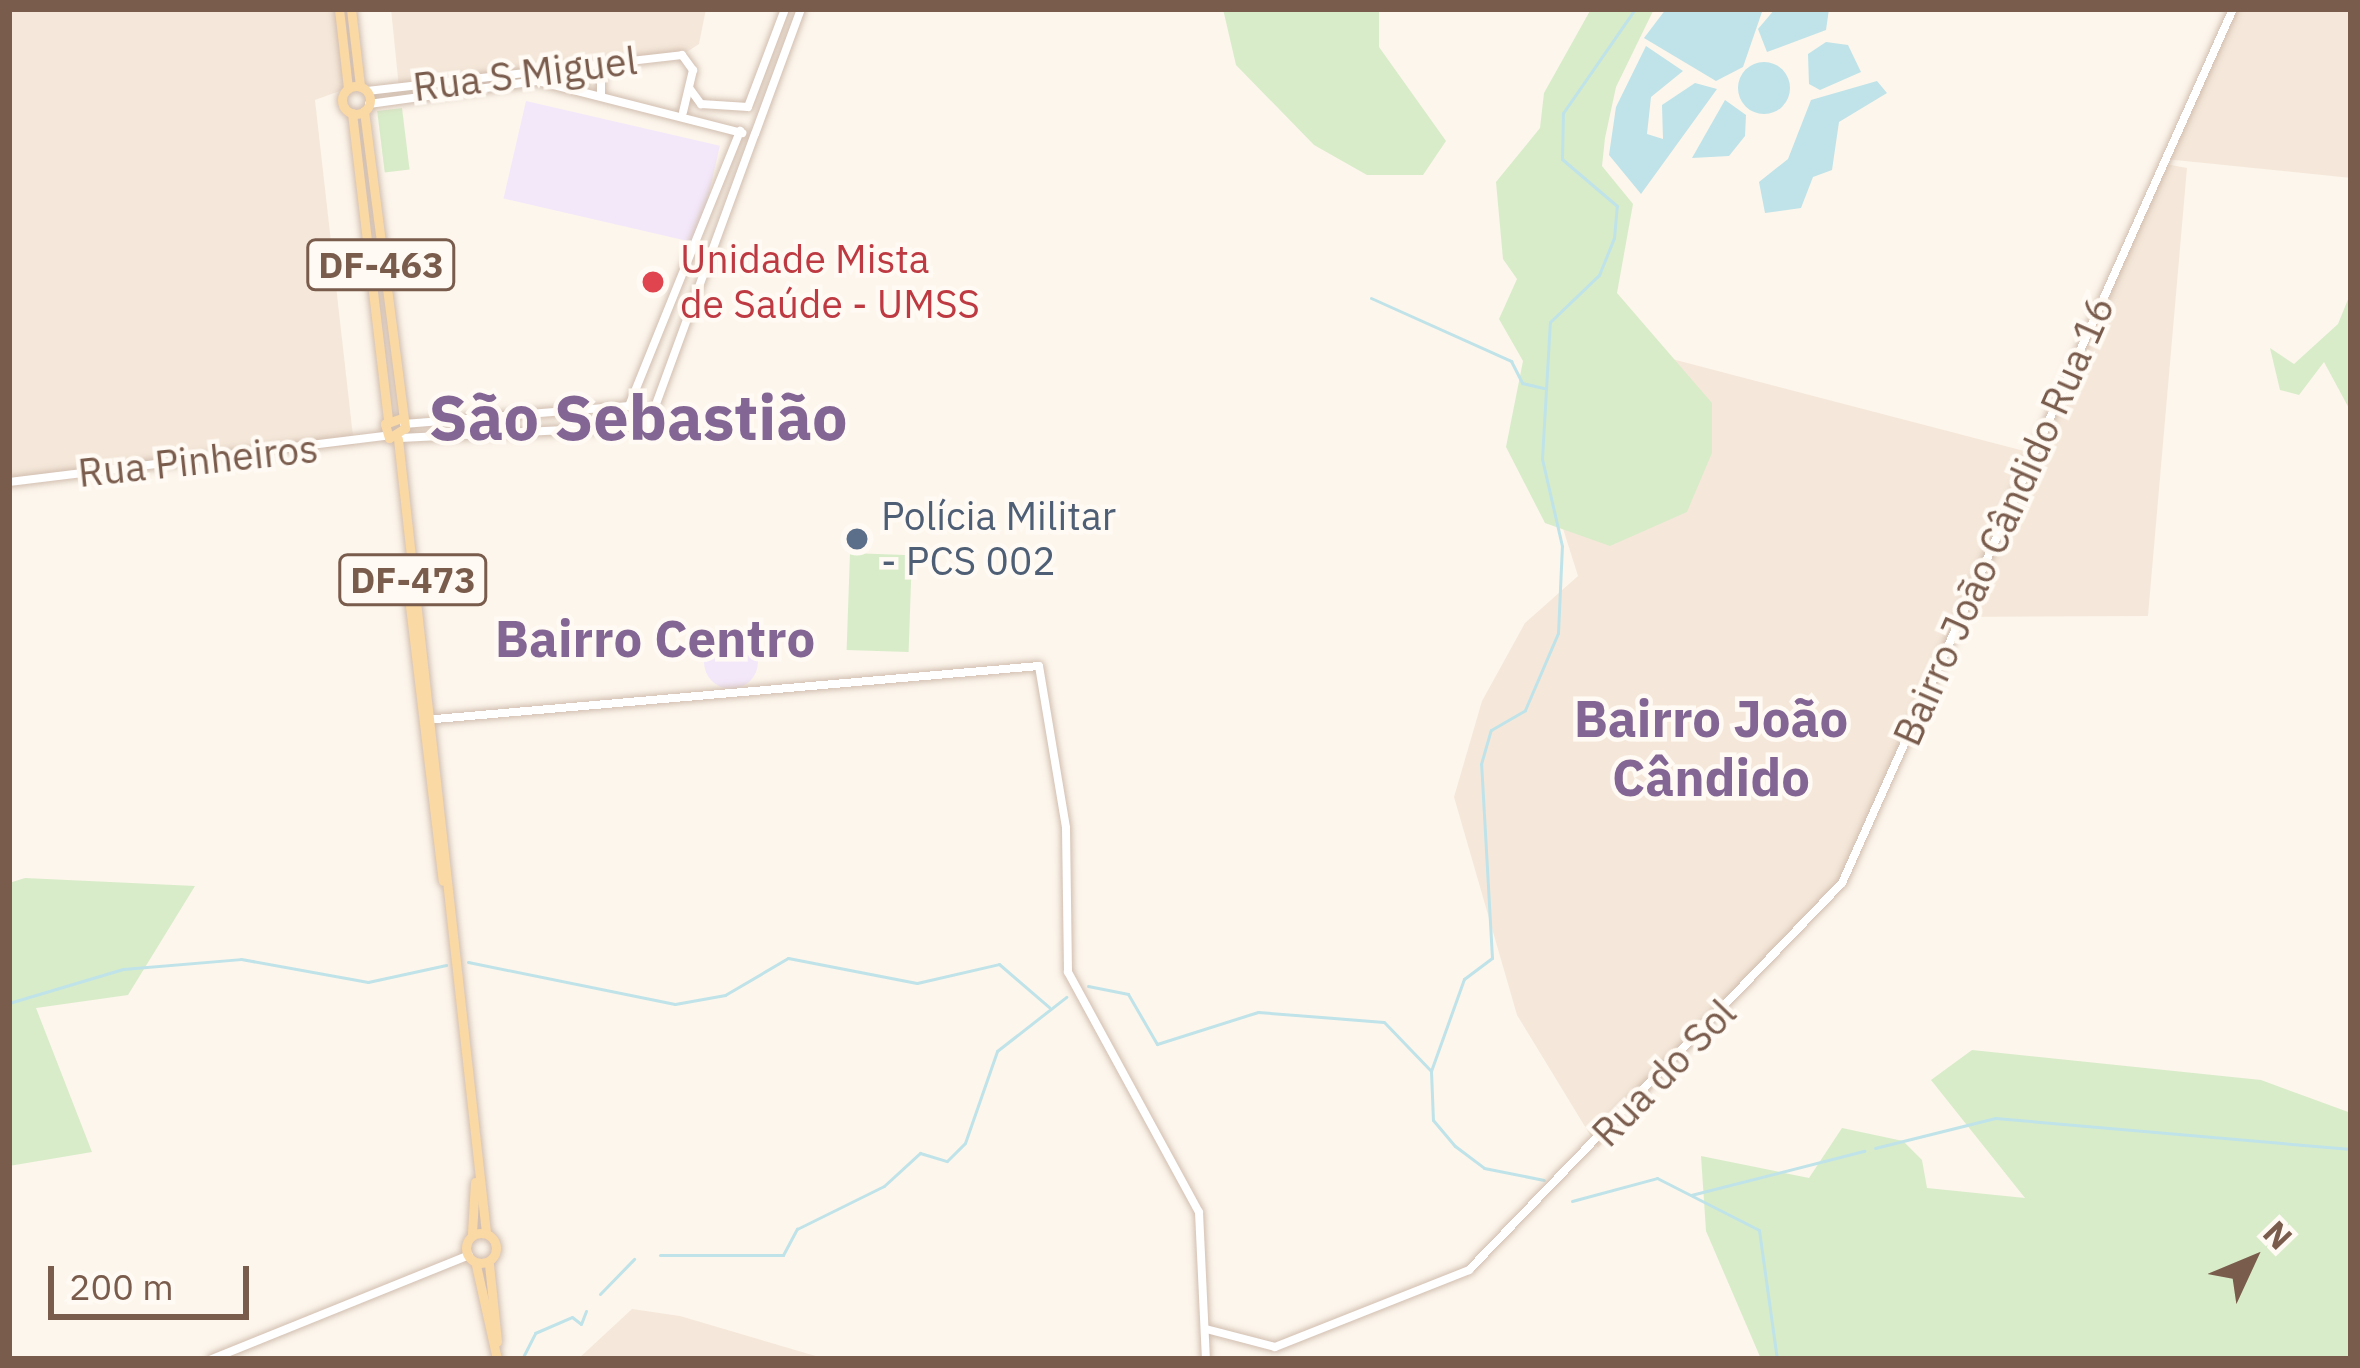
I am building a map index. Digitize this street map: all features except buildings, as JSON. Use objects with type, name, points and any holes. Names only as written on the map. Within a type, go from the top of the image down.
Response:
[{"type":"main road","name":"DF-463","points":[[340,9],[367,108],[397,421]]},
{"type":"main road","name":"DF-463","points":[[351,9],[359,88],[352,113],[397,421]]},
{"type":"main road","points":[[352,113],[367,108]]},
{"type":"main road","name":"DF-473","points":[[397,421],[394,438],[454,926],[476,1153]]},
{"type":"main road","name":"DF-473","points":[[394,438],[397,421]]},
{"type":"main road","points":[[476,1153],[498,1359]]},
{"type":"main road","points":[[476,1153],[473,1260],[498,1359]]},
{"type":"main road","points":[[472,1233],[486,1232]]},
{"type":"main road","points":[[473,1260],[490,1264]]},
{"type":"street","points":[[690,88],[701,104],[738,113],[748,107],[785,9]]},
{"type":"street","points":[[623,410],[628,428],[648,426],[801,9]]},
{"type":"street","name":"Bairro João Cândido Rua 16","points":[[1842,884],[2233,9]]},
{"type":"street","points":[[774,42],[787,46]]},
{"type":"street","name":"Rua S Miguel","points":[[359,88],[682,55],[690,88]]},
{"type":"street","points":[[601,64],[601,94]]},
{"type":"street","points":[[582,89],[585,67]]},
{"type":"street","points":[[560,84],[563,69]]},
{"type":"street","points":[[367,108],[560,84],[755,134]]},
{"type":"street","points":[[682,112],[690,88]]},
{"type":"street","points":[[748,107],[764,116]]},
{"type":"street","points":[[397,421],[623,410],[635,400],[700,234],[738,128],[738,113]]},
{"type":"street","points":[[700,234],[711,244]]},
{"type":"street","points":[[679,289],[690,304]]},
{"type":"street","points":[[635,400],[651,414]]},
{"type":"street","name":"Rua Pinheiros","points":[[9,482],[394,438],[628,428]]},
{"type":"street","points":[[426,720],[1039,666],[1064,804],[1074,993],[1194,1201],[1206,1359]]},
{"type":"street","name":"Rua do Sol","points":[[1206,1329],[1274,1347],[1469,1270],[1842,884]]},
{"type":"street","points":[[212,1359],[473,1260]]},
{"type":"shaded area","points":[[9,9],[339,9],[348,88],[315,100],[354,445],[9,482]]},
{"type":"shaded area","points":[[391,9],[706,9],[699,44],[682,55],[399,88]]},
{"type":"shaded area","points":[[2233,9],[2351,9],[2351,178],[2165,159]]},
{"type":"shaded area","points":[[526,101],[720,146],[697,243],[504,198]]},
{"type":"shaded area","name":"Bairro João Cândido","points":[[2166,164],[2187,168],[2148,616],[1959,617],[1842,882],[1598,1148],[1517,1015],[1454,797],[1482,701],[1525,623],[1578,576],[1547,478],[1546,326],[2032,453]]},
{"type":"shaded area","points":[[731,635],[750,643],[758,662],[750,681],[731,689],[712,681],[704,662],[712,643]]},
{"type":"shaded area","points":[[632,1309],[680,1316],[826,1359],[578,1359]]},
{"type":"green space","points":[[1223,9],[1379,9],[1379,47],[1446,141],[1423,175],[1367,175],[1314,145],[1236,65]]},
{"type":"green space","points":[[1591,9],[1654,9],[1616,87],[1605,138],[1602,166],[1633,204],[1617,293],[1712,403],[1712,453],[1687,512],[1610,546],[1545,523],[1506,447],[1523,361],[1499,319],[1517,279],[1503,259],[1496,182],[1540,128],[1544,93]]},
{"type":"green space","points":[[402,108],[410,170],[385,173],[377,111]]},
{"type":"green space","points":[[2351,292],[2351,412],[2324,362],[2299,395],[2280,390],[2270,348],[2294,364],[2338,324]]},
{"type":"green space","points":[[850,553],[912,555],[909,652],[847,650]]},
{"type":"green space","points":[[25,878],[195,886],[128,995],[36,1008],[92,1152],[9,1166],[9,883]]},
{"type":"green space","points":[[1972,1050],[2261,1080],[2351,1113],[2351,1359],[1761,1359],[1706,1231],[1701,1156],[1809,1178],[1842,1128],[1903,1141],[1922,1160],[1927,1188],[2025,1198],[1931,1080]]},
{"type":"water","points":[[1666,9],[1763,9],[1743,67],[1716,81],[1644,38]]},
{"type":"water","points":[[1775,9],[1829,9],[1826,30],[1767,52],[1758,29]]},
{"type":"water","points":[[1826,42],[1848,45],[1861,72],[1820,90],[1809,84],[1808,54]]},
{"type":"water","points":[[1646,46],[1683,71],[1651,97],[1647,134],[1663,139],[1662,105],[1695,83],[1717,89],[1641,194],[1609,155],[1616,107]]},
{"type":"water","points":[[1764,62],[1782,70],[1790,88],[1782,106],[1764,114],[1746,106],[1738,88],[1746,70]]},
{"type":"water","points":[[1877,81],[1887,93],[1839,122],[1832,170],[1813,177],[1801,208],[1765,213],[1759,182],[1788,159],[1811,100]]},
{"type":"water","points":[[1725,100],[1746,115],[1745,136],[1729,156],[1692,158]]},
{"type":"waterway","points":[[1431,1071],[1464,979],[1492,958],[1481,764],[1491,730],[1525,710],[1558,633],[1562,546],[1542,459],[1550,322],[1599,275],[1614,238],[1617,206],[1562,159],[1563,113],[1635,9]]},
{"type":"waterway","points":[[1371,298],[1511,361],[1522,383],[1543,388]]},
{"type":"waterway","points":[[468,962],[675,1004],[725,995],[788,958],[917,983],[999,964],[1049,1007]]},
{"type":"waterway","points":[[9,1003],[123,969],[241,959],[368,982],[446,965]]},
{"type":"waterway","points":[[1088,986],[1128,994],[1157,1044],[1258,1012],[1384,1022],[1431,1071],[1433,1120],[1455,1146],[1484,1168],[1544,1180]]},
{"type":"waterway","points":[[660,1255],[783,1255],[797,1229],[884,1186],[920,1153],[947,1161],[965,1143],[997,1051],[1066,997]]},
{"type":"waterway","points":[[1875,1148],[1995,1118],[2351,1149]]},
{"type":"waterway","points":[[1691,1195],[1864,1151]]},
{"type":"waterway","points":[[1572,1201],[1657,1178],[1759,1230],[1777,1359]]},
{"type":"waterway","points":[[600,1294],[634,1259]]},
{"type":"waterway","points":[[522,1359],[535,1333],[572,1317],[581,1324],[586,1311]]},
{"type":"place","name":"Unidade Mista de Saúde - UMSS","points":[[653,282]]},
{"type":"place","name":"Polícia Militar - PCS 002","points":[[857,539]]},
{"type":"district","name":"São Sebastião","points":[[638,416]]},
{"type":"district","name":"Bairro Centro","points":[[655,638]]},
{"type":"district","name":"Bairro João Cândido","points":[[1711,748]]}]
